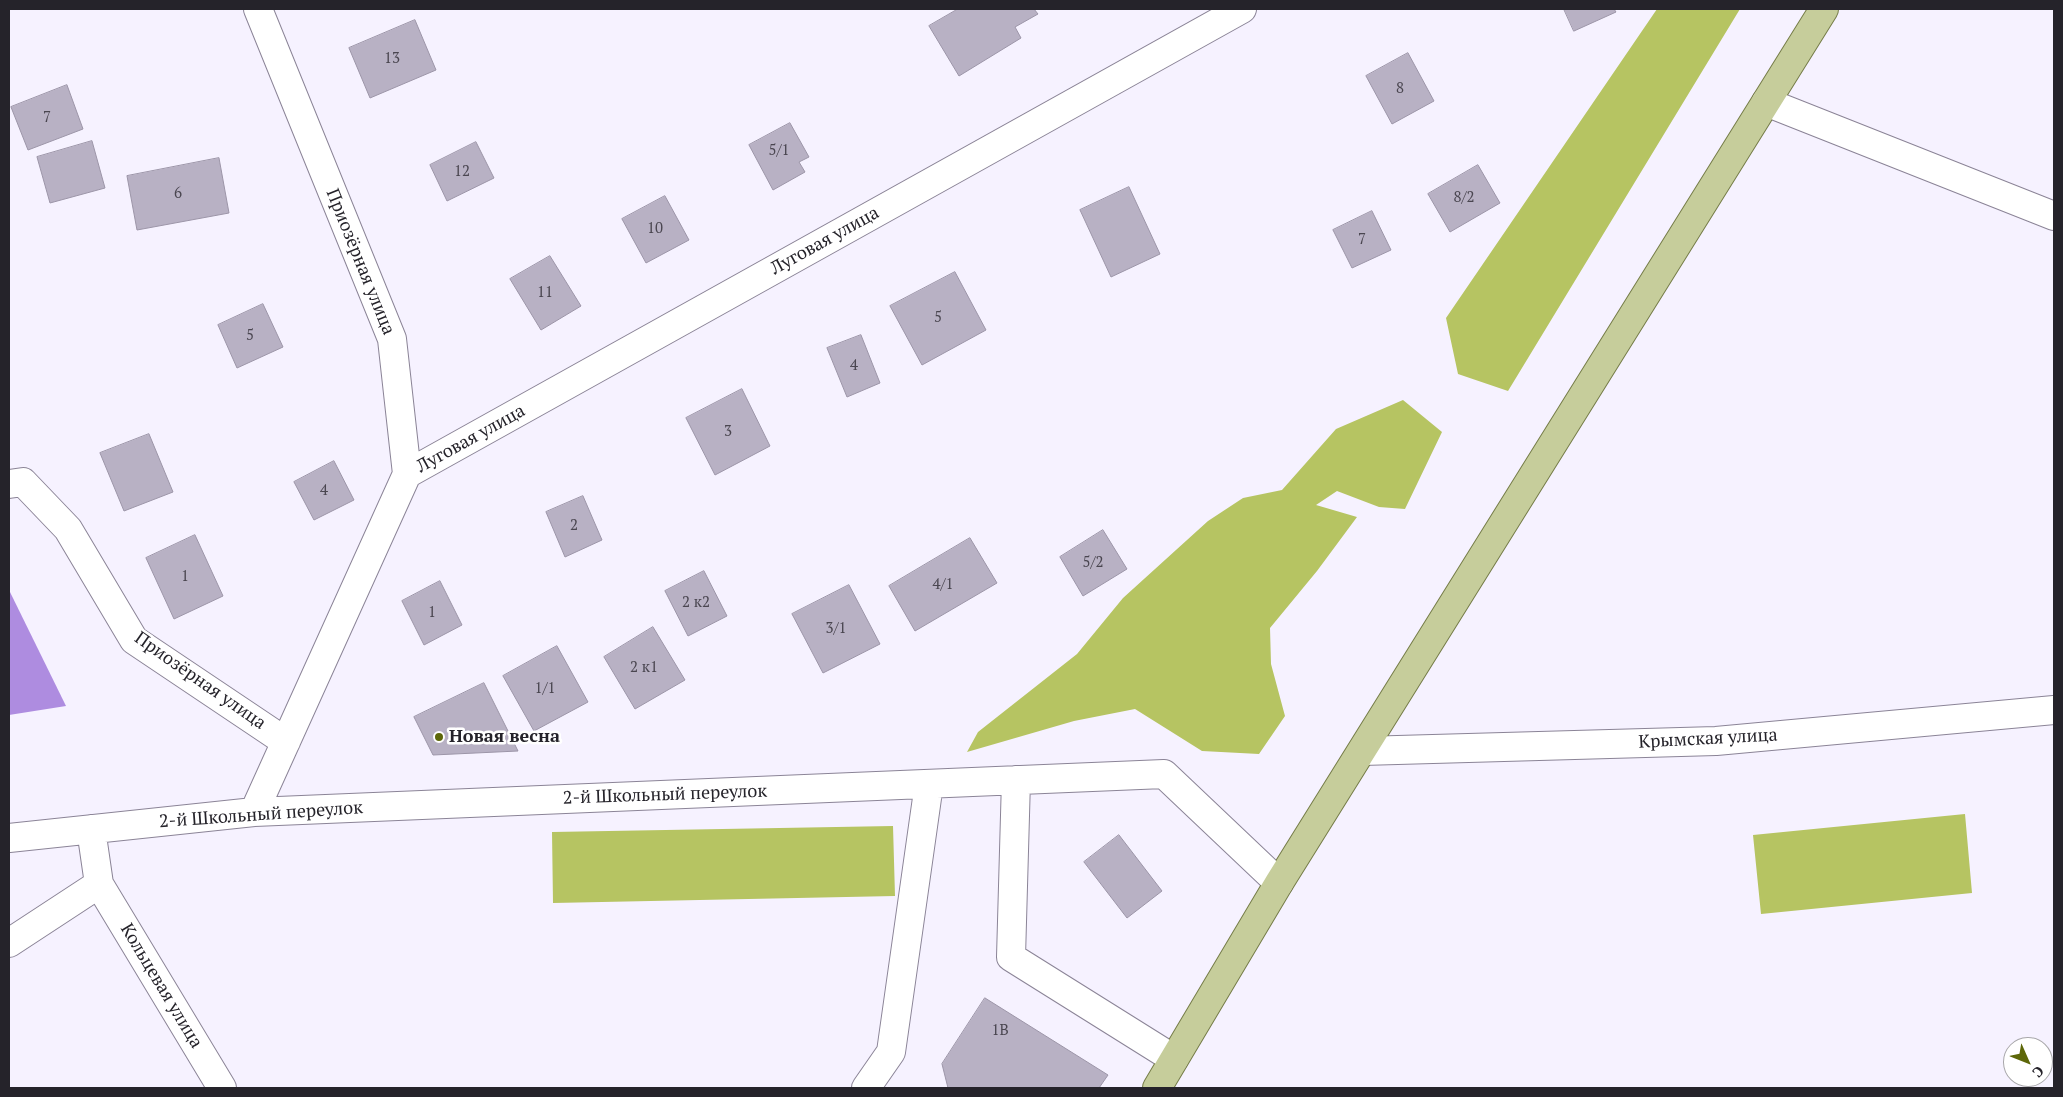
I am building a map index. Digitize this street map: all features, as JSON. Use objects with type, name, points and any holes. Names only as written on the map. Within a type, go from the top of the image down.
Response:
[{"type":"main road","points":[[1157,1088],[1279,884],[1824,9]]},
{"type":"street","name":"Приозёрная улица","points":[[254,812],[407,474],[392,339],[258,9]]},
{"type":"street","name":"Луговая улица","points":[[407,474],[1242,9]]},
{"type":"street","points":[[1766,102],[2054,216]]},
{"type":"street","name":"Приозёрная улица","points":[[9,484],[22,482],[68,529],[134,640],[286,742]]},
{"type":"street","name":"Крымская улица","points":[[1362,751],[1716,741],[2054,710]]},
{"type":"street","name":"2-й Школьный переулок","points":[[9,838],[254,812],[1164,774],[1279,884]]},
{"type":"street","points":[[1016,780],[1011,958],[1174,1059]]},
{"type":"street","points":[[866,1088],[891,1052],[929,784]]},
{"type":"street","points":[[9,943],[100,884],[91,829]]},
{"type":"street","name":"Кольцевая улица","points":[[100,884],[222,1088]]},
{"type":"green space","points":[[1657,9],[1740,9],[1508,391],[1458,374],[1446,318]]},
{"type":"green space","points":[[1403,400],[1442,432],[1405,509],[1379,507],[1337,491],[1316,505],[1357,517],[1317,571],[1270,628],[1271,664],[1285,716],[1259,754],[1202,751],[1135,709],[1074,721],[967,752],[978,732],[1077,654],[1123,598],[1208,521],[1243,498],[1282,490],[1336,429]]},
{"type":"green space","points":[[1965,814],[1972,893],[1761,914],[1753,835]]},
{"type":"green space","points":[[893,826],[895,896],[553,903],[552,832]]},
{"type":"shaded area","points":[[9,590],[66,706],[9,715]]},
{"type":"building","points":[[958,9],[1034,9],[1038,14],[1015,27],[1021,38],[959,76],[929,26]]},
{"type":"building","points":[[1564,9],[1614,9],[1616,12],[1574,31]]},
{"type":"building","points":[[415,20],[436,70],[370,98],[349,48]]},
{"type":"building","points":[[1408,53],[1434,101],[1392,124],[1366,76]]},
{"type":"building","points":[[67,85],[83,129],[28,150],[11,107]]},
{"type":"building","points":[[790,123],[809,157],[799,162],[805,172],[773,190],[749,145]]},
{"type":"building","points":[[92,141],[105,188],[50,203],[37,157]]},
{"type":"building","points":[[476,142],[494,178],[447,201],[430,165]]},
{"type":"building","points":[[219,158],[229,213],[137,230],[127,176]]},
{"type":"building","points":[[1478,165],[1500,203],[1450,232],[1428,194]]},
{"type":"building","points":[[1129,187],[1160,254],[1111,277],[1080,210]]},
{"type":"building","points":[[665,196],[689,240],[646,263],[622,219]]},
{"type":"building","points":[[1372,211],[1391,250],[1352,268],[1333,230]]},
{"type":"building","points":[[550,256],[581,306],[541,330],[510,279]]},
{"type":"building","points":[[955,272],[986,330],[922,365],[890,306]]},
{"type":"building","points":[[263,304],[283,347],[237,368],[218,325]]},
{"type":"building","points":[[861,335],[880,383],[847,397],[827,348]]},
{"type":"building","points":[[742,389],[770,446],[715,475],[686,418]]},
{"type":"building","points":[[149,434],[173,492],[124,511],[100,453]]},
{"type":"building","points":[[334,461],[354,500],[314,520],[294,482]]},
{"type":"building","points":[[583,496],[602,540],[565,557],[546,512]]},
{"type":"building","points":[[1103,530],[1127,569],[1083,596],[1060,557]]},
{"type":"building","points":[[195,535],[223,596],[174,619],[146,558]]},
{"type":"building","points":[[970,538],[997,583],[915,631],[889,586]]},
{"type":"building","points":[[704,571],[727,616],[688,636],[665,591]]},
{"type":"building","points":[[440,581],[462,625],[424,645],[402,601]]},
{"type":"building","points":[[849,585],[880,644],[823,673],[792,614]]},
{"type":"building","points":[[653,627],[685,680],[635,709],[604,657]]},
{"type":"building","points":[[557,646],[588,702],[534,731],[503,676]]},
{"type":"building","points":[[484,683],[518,751],[433,755],[414,717]]},
{"type":"building","points":[[1119,835],[1162,891],[1127,918],[1084,862]]},
{"type":"building","points":[[985,998],[1108,1075],[1099,1088],[948,1088],[942,1064]]},
{"type":"place","name":"Новая весна","points":[[439,737]]}]
